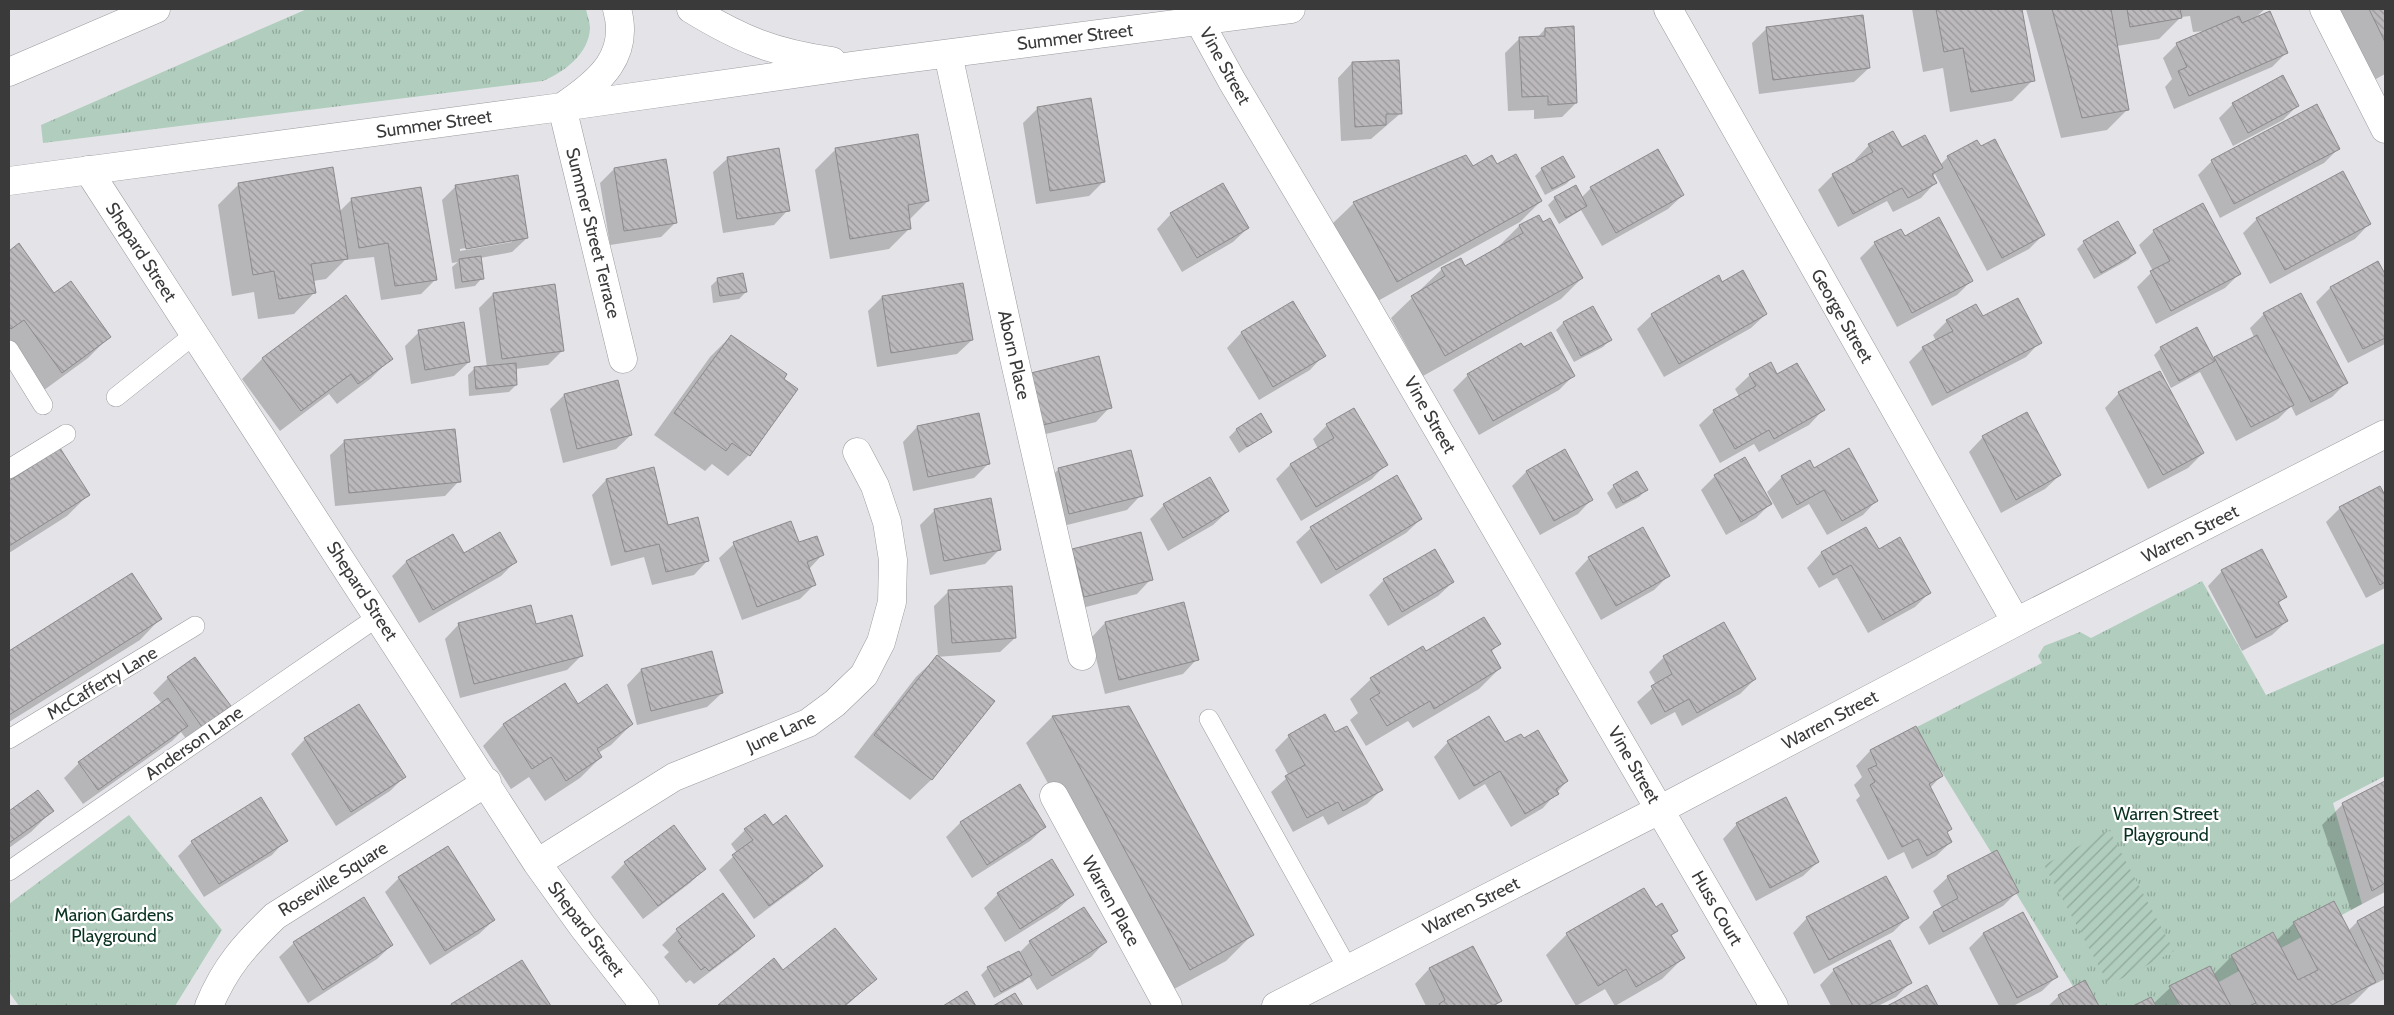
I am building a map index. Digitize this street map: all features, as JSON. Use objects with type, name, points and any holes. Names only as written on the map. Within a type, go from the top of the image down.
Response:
[{"type":"street","points":[[9,72],[156,9]]},
{"type":"street","points":[[562,107],[593,86],[610,67],[618,45],[620,20],[617,9]]},
{"type":"street","name":"Summer Street","points":[[691,9],[722,28],[759,45],[802,57],[858,65]]},
{"type":"street","name":"Summer Street","points":[[9,182],[948,54],[1197,15],[1291,9]]},
{"type":"street","name":"George Street","points":[[1668,9],[2016,622]]},
{"type":"street","points":[[2324,9],[2385,129]]},
{"type":"street","name":"Vine Street","points":[[1197,15],[1257,124],[1661,809]]},
{"type":"street","name":"Aborn Place","points":[[948,54],[1012,349],[1082,656]]},
{"type":"street","name":"Summer Street Terrace","points":[[562,107],[623,359]]},
{"type":"street","name":"Shepard Street","points":[[88,170],[487,782],[537,863],[583,927],[645,1006]]},
{"type":"street","name":"Warren Street","points":[[1276,1006],[1661,809],[2016,622],[2385,434]]},
{"type":"street","name":"June Lane","points":[[537,863],[674,777],[808,723],[835,703],[864,675],[881,642],[892,602],[893,560],[887,522],[875,486],[857,452]]},
{"type":"street","name":"Roseville Square","points":[[209,1006],[220,980],[248,942],[274,916],[487,782]]},
{"type":"street","name":"Warren Place","points":[[1054,796],[1168,1006]]},
{"type":"street","name":"Huss Court","points":[[1661,809],[1774,1006]]},
{"type":"lane","points":[[116,397],[195,334]]},
{"type":"lane","points":[[9,350],[43,405]]},
{"type":"lane","points":[[9,469],[66,434]]},
{"type":"lane","name":"Anderson Lane","points":[[9,871],[379,616]]},
{"type":"lane","name":"McCafferty Lane","points":[[9,739],[195,626]]},
{"type":"lane","points":[[1209,719],[1348,969]]},
{"type":"green space","points":[[307,9],[586,9],[590,28],[585,46],[574,61],[559,73],[543,81],[43,143],[41,125]]},
{"type":"green space","name":"Warren Street Playground","points":[[2202,581],[2266,695],[2385,643],[2385,776],[2333,803],[2362,904],[2175,1006],[2085,1006],[1915,728],[2042,663],[2038,656],[2044,646],[2080,632],[2091,638]]},
{"type":"green space","name":"Marion Gardens Playground","points":[[129,815],[222,930],[175,1006],[19,1006],[9,992],[9,904]]},
{"type":"green space","points":[[2109,830],[2174,951],[2109,985],[2044,865]]},
{"type":"building","points":[[1936,9],[2022,9],[2035,81],[1971,92],[1963,48],[1944,52]]},
{"type":"building","points":[[2052,9],[2111,9],[2129,110],[2082,118]]},
{"type":"building","points":[[2127,9],[2180,9],[2182,18],[2130,27]]},
{"type":"building","points":[[2369,9],[2385,9],[2385,42]]},
{"type":"building","points":[[2270,11],[2288,53],[2189,96],[2178,71],[2187,67],[2176,43],[2239,16],[2242,23]]},
{"type":"building","points":[[1863,15],[1870,68],[1773,80],[1766,27]]},
{"type":"building","points":[[1574,26],[1577,103],[1548,105],[1548,96],[1522,97],[1519,37],[1545,36],[1545,28]]},
{"type":"building","points":[[1399,60],[1402,114],[1386,114],[1386,125],[1355,127],[1352,62]]},
{"type":"building","points":[[2283,75],[2299,106],[2248,133],[2232,103]]},
{"type":"building","points":[[1091,98],[1105,182],[1050,191],[1037,107]]},
{"type":"building","points":[[2317,104],[2340,149],[2234,204],[2211,160]]},
{"type":"building","points":[[1893,131],[1902,147],[1925,135],[1943,168],[1932,174],[1937,183],[1908,198],[1902,188],[1853,214],[1832,174],[1873,152],[1868,144]]},
{"type":"building","points":[[918,134],[929,201],[908,205],[911,229],[850,239],[835,148]]},
{"type":"building","points":[[1995,139],[2045,235],[2002,258],[1947,156],[1977,140],[1981,146]]},
{"type":"building","points":[[779,148],[790,211],[737,219],[727,157]]},
{"type":"building","points":[[1658,149],[1684,195],[1616,233],[1590,187]]},
{"type":"building","points":[[1516,154],[1542,201],[1397,282],[1353,202],[1466,155],[1473,166],[1492,155],[1497,164]]},
{"type":"building","points":[[1563,156],[1575,177],[1552,189],[1541,168]]},
{"type":"building","points":[[666,159],[677,223],[624,231],[614,168]]},
{"type":"building","points":[[333,167],[348,259],[311,264],[316,293],[279,299],[274,271],[253,275],[238,183]]},
{"type":"building","points":[[2343,171],[2371,224],[2285,270],[2256,218]]},
{"type":"building","points":[[518,175],[528,238],[466,249],[455,185]]},
{"type":"building","points":[[1223,183],[1249,228],[1197,258],[1170,213]]},
{"type":"building","points":[[1576,185],[1587,206],[1566,218],[1554,197]]},
{"type":"building","points":[[421,187],[437,280],[395,286],[388,243],[359,248],[351,198]]},
{"type":"building","points":[[2203,203],[2241,274],[2171,311],[2150,271],[2170,261],[2153,230]]},
{"type":"building","points":[[1539,215],[1543,222],[1550,218],[1583,278],[1445,356],[1411,296],[1445,276],[1441,268],[1461,258],[1465,266],[1523,233],[1519,225]]},
{"type":"building","points":[[1939,217],[1973,281],[1912,313],[1874,242],[1901,229],[1905,236]]},
{"type":"building","points":[[2118,221],[2136,253],[2101,273],[2083,241]]},
{"type":"building","points":[[19,243],[54,293],[71,281],[111,337],[62,373],[24,320],[11,329],[9,326],[9,251]]},
{"type":"building","points":[[481,256],[484,279],[462,282],[459,259]]},
{"type":"building","points":[[2378,261],[2385,274],[2385,338],[2363,349],[2330,287]]},
{"type":"building","points":[[1743,270],[1767,314],[1679,364],[1651,314],[1719,275],[1722,282]]},
{"type":"building","points":[[743,273],[747,292],[720,296],[717,278]]},
{"type":"building","points":[[963,283],[973,340],[891,353],[882,296]]},
{"type":"building","points":[[555,284],[564,351],[502,359],[493,293]]},
{"type":"building","points":[[2301,293],[2348,383],[2311,402],[2263,313]]},
{"type":"building","points":[[346,295],[393,359],[358,384],[351,374],[301,411],[262,358]]},
{"type":"building","points":[[2018,298],[2042,343],[1947,393],[1922,347],[1953,331],[1946,320],[1976,304],[1983,316]]},
{"type":"building","points":[[1293,301],[1326,356],[1273,387],[1241,332]]},
{"type":"building","points":[[1593,306],[1612,340],[1581,356],[1563,322]]},
{"type":"building","points":[[464,322],[470,362],[425,370],[418,330]]},
{"type":"building","points":[[2197,327],[2215,361],[2179,381],[2160,347]]},
{"type":"building","points":[[1551,332],[1575,376],[1493,421],[1467,374],[1521,343],[1524,347]]},
{"type":"building","points":[[731,335],[787,374],[784,379],[798,389],[750,456],[732,443],[726,451],[674,413]]},
{"type":"building","points":[[2257,335],[2294,405],[2251,427],[2214,357]]},
{"type":"building","points":[[1099,356],[1112,408],[1039,426],[1027,374]]},
{"type":"building","points":[[1771,362],[1777,374],[1797,363],[1825,410],[1774,439],[1769,430],[1735,449],[1713,410],[1756,386],[1749,374]]},
{"type":"building","points":[[516,363],[517,385],[476,389],[474,367]]},
{"type":"building","points":[[2160,371],[2204,453],[2163,475],[2118,392]]},
{"type":"building","points":[[618,380],[632,435],[577,449],[564,394]]},
{"type":"building","points":[[1354,408],[1388,465],[1316,507],[1290,464],[1334,438],[1326,424]]},
{"type":"building","points":[[2027,412],[2061,475],[2016,500],[1982,436]]},
{"type":"building","points":[[979,413],[990,464],[928,477],[917,426]]},
{"type":"building","points":[[1261,413],[1272,432],[1247,447],[1236,429]]},
{"type":"building","points":[[455,429],[461,482],[349,493],[344,440]]},
{"type":"building","points":[[60,448],[90,495],[9,546],[9,481]]},
{"type":"building","points":[[1849,448],[1878,501],[1842,521],[1824,490],[1797,505],[1781,476],[1810,460],[1814,468]]},
{"type":"building","points":[[1565,449],[1593,500],[1554,521],[1526,471]]},
{"type":"building","points":[[1131,450],[1143,496],[1069,514],[1058,468]]},
{"type":"building","points":[[1745,457],[1772,504],[1741,522],[1714,475]]},
{"type":"building","points":[[654,467],[668,525],[698,517],[709,561],[666,572],[659,544],[625,552],[606,479]]},
{"type":"building","points":[[1637,471],[1648,490],[1623,503],[1613,485]]},
{"type":"building","points":[[1397,475],[1422,519],[1336,570],[1310,527]]},
{"type":"building","points":[[1210,477],[1229,511],[1183,538],[1163,504]]},
{"type":"building","points":[[2380,486],[2385,495],[2385,582],[2380,585],[2339,507]]},
{"type":"building","points":[[991,498],[1001,550],[944,561],[934,509]]},
{"type":"building","points":[[791,521],[799,542],[817,536],[824,555],[807,562],[816,585],[757,607],[733,542]]},
{"type":"building","points":[[1643,527],[1670,576],[1616,606],[1588,557]]},
{"type":"building","points":[[1866,527],[1879,549],[1900,537],[1931,593],[1883,620],[1851,565],[1833,575],[1821,552]]},
{"type":"building","points":[[500,532],[517,562],[433,610],[406,561],[453,534],[464,553]]},
{"type":"building","points":[[1141,532],[1153,580],[1084,597],[1072,549]]},
{"type":"building","points":[[1435,549],[1454,582],[1402,612],[1383,579]]},
{"type":"building","points":[[2262,549],[2287,597],[2278,602],[2288,621],[2256,638],[2221,570]]},
{"type":"building","points":[[132,573],[162,619],[9,715],[9,651]]},
{"type":"building","points":[[1012,586],[1016,638],[952,643],[948,590]]},
{"type":"building","points":[[1184,602],[1199,660],[1119,680],[1105,622]]},
{"type":"building","points":[[531,605],[536,624],[572,615],[583,656],[474,684],[458,623]]},
{"type":"building","points":[[1484,617],[1501,644],[1491,650],[1501,668],[1434,709],[1430,701],[1387,726],[1370,699],[1380,693],[1370,678],[1423,646],[1426,651]]},
{"type":"building","points":[[1724,622],[1756,679],[1697,713],[1689,699],[1665,712],[1651,686],[1672,674],[1663,656]]},
{"type":"building","points":[[712,651],[723,693],[651,711],[641,669]]},
{"type":"building","points":[[937,655],[995,701],[932,780],[874,735]]},
{"type":"building","points":[[195,657],[231,706],[202,727],[167,677]]},
{"type":"building","points":[[565,683],[578,704],[607,684],[633,724],[597,749],[602,757],[566,781],[551,757],[532,769],[503,724]]},
{"type":"building","points":[[168,698],[188,726],[98,790],[78,762]]},
{"type":"building","points":[[359,704],[406,777],[351,812],[304,738]]},
{"type":"building","points":[[1129,706],[1254,935],[1190,970],[1052,716]]},
{"type":"building","points":[[1325,714],[1335,732],[1347,726],[1383,790],[1343,811],[1338,802],[1307,818],[1285,776],[1305,765],[1288,735]]},
{"type":"building","points":[[1489,716],[1505,742],[1521,734],[1524,738],[1538,730],[1568,781],[1556,789],[1559,794],[1525,814],[1500,771],[1474,786],[1447,741]]},
{"type":"building","points":[[1916,726],[1943,776],[1929,784],[1952,829],[1947,832],[1952,842],[1927,856],[1918,839],[1902,847],[1870,785],[1875,782],[1868,769],[1877,765],[1870,750]]},
{"type":"building","points":[[2385,781],[2385,883],[2372,891],[2342,803]]},
{"type":"building","points":[[1020,784],[1046,827],[987,865],[960,822]]},
{"type":"building","points":[[38,790],[54,811],[9,843],[9,811]]},
{"type":"building","points":[[261,797],[288,841],[219,884],[191,841]]},
{"type":"building","points":[[1786,797],[1819,862],[1770,888],[1736,823]]},
{"type":"building","points":[[765,814],[773,825],[786,815],[823,866],[769,906],[732,855],[753,840],[744,829]]},
{"type":"building","points":[[674,825],[706,869],[658,906],[624,862]]},
{"type":"building","points":[[448,846],[495,920],[445,951],[398,877]]},
{"type":"building","points":[[1997,850],[2019,892],[1943,932],[1933,912],[1958,898],[1947,876]]},
{"type":"building","points":[[1052,859],[1074,895],[1020,929],[997,893]]},
{"type":"building","points":[[1886,876],[1909,918],[1829,960],[1806,917]]},
{"type":"building","points":[[1644,888],[1656,907],[1662,903],[1678,931],[1671,935],[1685,958],[1636,987],[1626,969],[1598,986],[1566,933]]},
{"type":"building","points":[[723,893],[755,936],[709,971],[705,967],[701,970],[678,941],[682,937],[676,929]]},
{"type":"building","points":[[364,897],[393,945],[323,990],[293,942]]},
{"type":"building","points":[[2334,901],[2376,982],[2330,1006],[2249,1006],[2256,1003],[2231,955],[2273,932],[2298,980],[2318,970],[2293,922]]},
{"type":"building","points":[[2385,906],[2385,973],[2383,974],[2357,921]]},
{"type":"building","points":[[1084,907],[1107,942],[1052,976],[1029,941]]},
{"type":"building","points":[[2023,912],[2058,977],[2017,998],[1983,933]]},
{"type":"building","points":[[835,928],[877,979],[844,1006],[718,1005],[774,958],[783,970]]},
{"type":"building","points":[[1890,940],[1912,983],[1867,1006],[1853,1006],[1833,969]]},
{"type":"building","points":[[1473,946],[1502,1001],[1492,1006],[1440,1006],[1439,1004],[1445,1000],[1429,968]]},
{"type":"building","points":[[1019,951],[1032,975],[1001,992],[987,967]]},
{"type":"building","points":[[522,960],[551,1006],[452,1006],[451,1004]]},
{"type":"building","points":[[2210,966],[2231,1006],[2180,1006],[2169,986]]},
{"type":"building","points":[[2085,980],[2099,1006],[2064,1006],[2058,995]]},
{"type":"building","points":[[1927,985],[1938,1006],[1887,1006]]},
{"type":"building","points":[[967,991],[976,1006],[943,1006]]},
{"type":"building","points":[[1015,993],[1023,1006],[993,1006]]},
{"type":"building","points":[[2151,997],[2156,1006],[2133,1006]]}]
